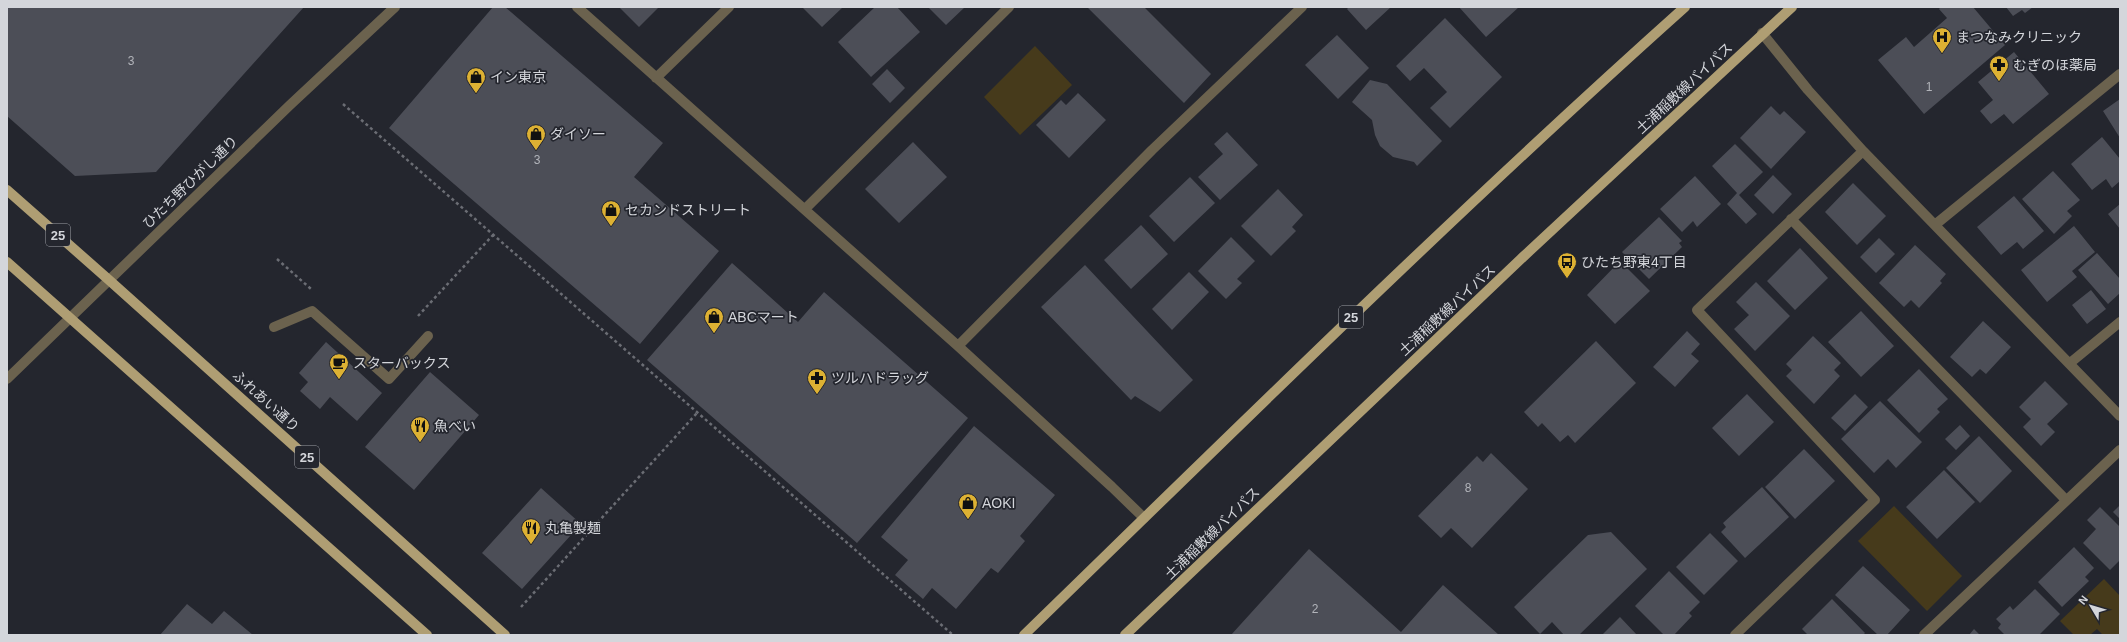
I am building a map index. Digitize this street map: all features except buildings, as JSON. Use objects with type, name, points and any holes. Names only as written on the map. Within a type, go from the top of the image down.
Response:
[{"type":"main road","name":"25","points":[[1024,635],[1430,241],[1570,110],[1685,7]]},
{"type":"main road","name":"土浦稲敷線バイパス","points":[[1125,635],[1762,33],[1792,7]]},
{"type":"main road","name":"ふれあい通り","points":[[7,190],[505,635]]},
{"type":"main road","points":[[7,262],[427,635]]},
{"type":"street","name":"ひたち野ひがし通り","points":[[7,379],[290,105],[395,7]]},
{"type":"street","points":[[577,7],[958,346],[1144,518]]},
{"type":"street","points":[[656,78],[730,7]]},
{"type":"street","points":[[805,209],[1009,7]]},
{"type":"street","points":[[958,346],[1152,150],[1302,7]]},
{"type":"street","points":[[1762,33],[1808,90],[1863,150],[2120,416]]},
{"type":"street","points":[[1936,224],[2120,74]]},
{"type":"street","points":[[1735,635],[1875,500],[1697,310],[1863,150]]},
{"type":"street","points":[[1791,219],[2066,500]]},
{"type":"street","points":[[274,327],[312,311],[389,379],[428,336]]},
{"type":"street","points":[[2070,363],[2120,322]]},
{"type":"street","points":[[1924,635],[2120,450]]},
{"type":"path","points":[[343,104],[953,635]]},
{"type":"path","points":[[412,321],[493,235]]},
{"type":"path","points":[[277,259],[313,292]]},
{"type":"path","points":[[521,607],[697,413]]},
{"type":"shaded area","points":[[1035,46],[1072,85],[1020,135],[984,97]]},
{"type":"shaded area","points":[[1894,506],[1962,576],[1927,611],[1858,541]]},
{"type":"shaded area","points":[[2104,579],[2120,596],[2120,635],[2103,635],[2097,629],[2090,635],[2074,635],[2060,621]]},
{"type":"place","name":"まつなみクリニック","points":[[1942,54]]},
{"type":"place","name":"むぎのほ薬局","points":[[1999,82]]},
{"type":"place","name":"イン東京","points":[[476,94]]},
{"type":"place","name":"ダイソー","points":[[536,151]]},
{"type":"place","name":"セカンドストリート","points":[[611,227]]},
{"type":"place","name":"ひたち野東4丁目","points":[[1567,279]]},
{"type":"place","name":"ABCマート","points":[[714,334]]},
{"type":"place","name":"スターバックス","points":[[339,380]]},
{"type":"place","name":"ツルハドラッグ","points":[[817,395]]},
{"type":"place","name":"魚べい","points":[[420,443]]},
{"type":"place","name":"AOKI","points":[[968,520]]},
{"type":"place","name":"丸亀製麺","points":[[531,545]]}]
